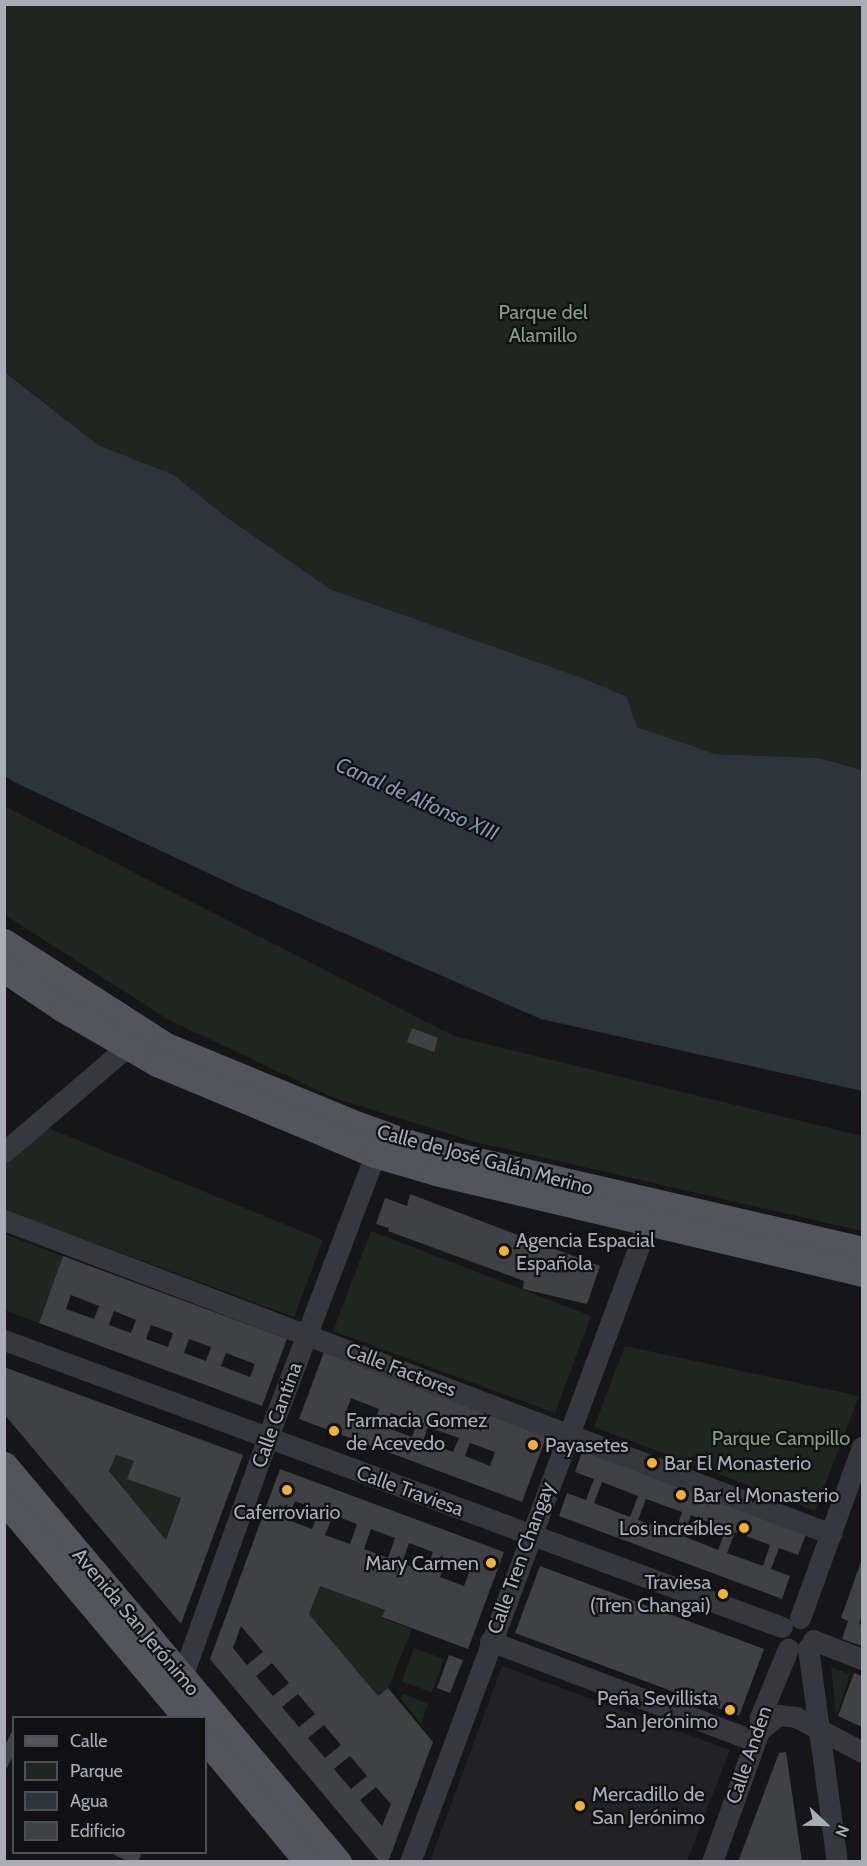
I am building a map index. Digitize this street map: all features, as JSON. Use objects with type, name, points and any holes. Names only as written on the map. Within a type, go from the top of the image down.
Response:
[{"type":"main road","name":"Calle de José Galán Merino","points":[[4,942],[166,1046],[348,1122],[408,1143],[460,1157],[862,1250]]},
{"type":"main road","name":"Calle de José Galán Merino","points":[[4,969],[62,1008],[157,1063],[375,1154],[436,1172],[862,1273]]},
{"type":"main road","name":"Avenida San Jerónimo","points":[[4,1465],[338,1862]]},
{"type":"main road","name":"Avenida San Jerónimo","points":[[4,1500],[185,1716]]},
{"type":"main road","points":[[207,1741],[308,1862]]},
{"type":"street","points":[[4,1152],[128,1046]]},
{"type":"street","name":"Calle Cantina","points":[[182,1677],[267,1439],[375,1154]]},
{"type":"street","name":"Calle Factores","points":[[4,1220],[831,1534]]},
{"type":"street","name":"Calle Tren Changay","points":[[410,1862],[529,1534],[648,1222]]},
{"type":"street","name":"Calle Traviesa","points":[[4,1340],[529,1534],[791,1623]]},
{"type":"street","points":[[862,1447],[831,1534],[791,1623],[780,1637],[803,1646],[862,1659]]},
{"type":"street","points":[[791,1623],[812,1629],[803,1646],[820,1730],[837,1862]]},
{"type":"street","points":[[490,1641],[757,1736],[773,1706],[862,1752]]},
{"type":"street","name":"Calle Anden","points":[[773,1706],[803,1646]]},
{"type":"street","name":"Calle Anden","points":[[712,1862],[757,1736]]},
{"type":"shaded area","name":"Mercadillo de San Jerónimo","points":[[502,1666],[730,1750],[687,1861],[430,1861]]},
{"type":"green space","name":"Parque del Alamillo","points":[[4,5],[862,5],[862,770],[819,758],[715,754],[637,727],[627,697],[585,679],[330,589],[225,516],[174,475],[98,445],[5,371]]},
{"type":"green space","points":[[4,806],[454,1036],[862,1136],[862,1231],[475,1142],[332,1097],[169,1020],[5,915]]},
{"type":"green space","points":[[41,1125],[323,1240],[294,1317],[5,1210],[4,1155]]},
{"type":"green space","points":[[371,1231],[591,1316],[555,1413],[333,1331]]},
{"type":"green space","points":[[4,1234],[63,1256],[39,1323],[5,1310]]},
{"type":"green space","name":"Parque Campillo","points":[[625,1346],[859,1396],[815,1511],[594,1427]]},
{"type":"green space","points":[[116,1455],[134,1461],[128,1479],[181,1498],[166,1540],[109,1471]]},
{"type":"green space","points":[[320,1586],[385,1610],[382,1618],[412,1629],[388,1688],[378,1696],[309,1614]]},
{"type":"green space","points":[[414,1648],[444,1659],[432,1692],[402,1682]]},
{"type":"green space","points":[[831,1667],[850,1674],[836,1717]]},
{"type":"green space","points":[[404,1694],[428,1704],[421,1724],[400,1698]]},
{"type":"water","name":"Canal de Alfonso XIII","points":[[5,372],[98,445],[174,475],[225,516],[330,589],[585,679],[627,697],[637,727],[715,754],[819,758],[862,770],[862,1091],[541,1019],[240,888],[5,776]]},
{"type":"building","points":[[412,1028],[438,1038],[434,1052],[407,1042]]},
{"type":"building","points":[[410,1194],[600,1266],[587,1304],[523,1289],[524,1281],[388,1231],[389,1228],[376,1224],[385,1198],[407,1206]]},
{"type":"building","points":[[63,1256],[287,1339],[262,1406],[39,1323]],"holes":[[[71,1295],[99,1306],[94,1319],[66,1309]],[[114,1311],[136,1320],[131,1333],[109,1325]],[[151,1325],[173,1333],[168,1347],[146,1339]],[[189,1339],[211,1347],[206,1361],[184,1353]],[[226,1353],[255,1364],[250,1377],[221,1366]]]},
{"type":"building","points":[[324,1352],[547,1435],[522,1502],[299,1419]],"holes":[[[351,1398],[379,1409],[374,1423],[346,1412]],[[391,1413],[417,1423],[412,1437],[385,1427]],[[428,1427],[459,1438],[453,1452],[423,1441]],[[470,1443],[495,1452],[490,1466],[465,1456]]]},
{"type":"building","points":[[4,1367],[243,1455],[181,1624],[4,1414]],"holes":[[[116,1455],[134,1461],[127,1479],[181,1498],[166,1540],[109,1471]]]},
{"type":"building","points":[[583,1449],[807,1532],[798,1555],[779,1548],[771,1569],[790,1576],[782,1599],[559,1516],[567,1493],[586,1500],[594,1479],[575,1472]],"holes":[[[602,1482],[638,1496],[630,1517],[594,1503]],[[646,1499],[682,1512],[675,1533],[638,1520]],[[691,1515],[726,1529],[718,1550],[683,1536]],[[735,1532],[770,1545],[763,1566],[727,1553]]]},
{"type":"building","points":[[280,1469],[504,1552],[468,1649],[382,1617],[385,1610],[320,1586],[309,1614],[378,1696],[388,1688],[433,1742],[388,1862],[380,1862],[210,1659]],"holes":[[[295,1501],[319,1510],[312,1529],[288,1520]],[[333,1515],[357,1524],[350,1544],[325,1535]],[[371,1529],[395,1538],[388,1558],[364,1549]],[[409,1543],[433,1552],[426,1572],[402,1563]],[[447,1558],[471,1567],[464,1586],[440,1577]],[[241,1626],[263,1652],[247,1665],[233,1648]],[[272,1663],[289,1683],[273,1696],[256,1676]],[[298,1694],[315,1714],[299,1727],[282,1707]],[[324,1725],[341,1745],[325,1758],[308,1738]],[[350,1756],[367,1776],[351,1789],[334,1769]],[[376,1787],[391,1804],[382,1826],[360,1800]]]},
{"type":"building","points":[[862,1559],[862,1615],[859,1624],[862,1625],[862,1646],[842,1639],[848,1621],[841,1618]]},
{"type":"building","points":[[540,1566],[764,1649],[739,1716],[515,1633]]},
{"type":"building","points":[[449,1655],[463,1660],[450,1693],[437,1688]]},
{"type":"building","points":[[854,1673],[862,1676],[862,1727],[838,1716]]},
{"type":"building","points":[[12,1732],[12,1758],[4,1773],[4,1747]]},
{"type":"building","points":[[786,1752],[802,1862],[738,1862],[779,1753]]},
{"type":"building","points":[[113,1854],[141,1854],[138,1862],[129,1862]]},
{"type":"place","name":"Agencia Espacial Española","points":[[504,1251]]},
{"type":"place","name":"Farmacia Gomez de Acevedo","points":[[334,1431]]},
{"type":"place","name":"Payasetes","points":[[533,1445]]},
{"type":"place","name":"Bar El Monasterio","points":[[652,1463]]},
{"type":"place","name":"Caferroviario","points":[[287,1490]]},
{"type":"place","name":"Bar el Monasterio","points":[[681,1495]]},
{"type":"place","name":"Los increíbles","points":[[744,1528]]},
{"type":"place","name":"Mary Carmen","points":[[491,1563]]},
{"type":"place","name":"Traviesa (Tren Changai)","points":[[723,1594]]},
{"type":"place","name":"Peña Sevillista San Jerónimo","points":[[730,1710]]},
{"type":"place","name":"Mercadillo de San Jerónimo","points":[[580,1806]]}]
